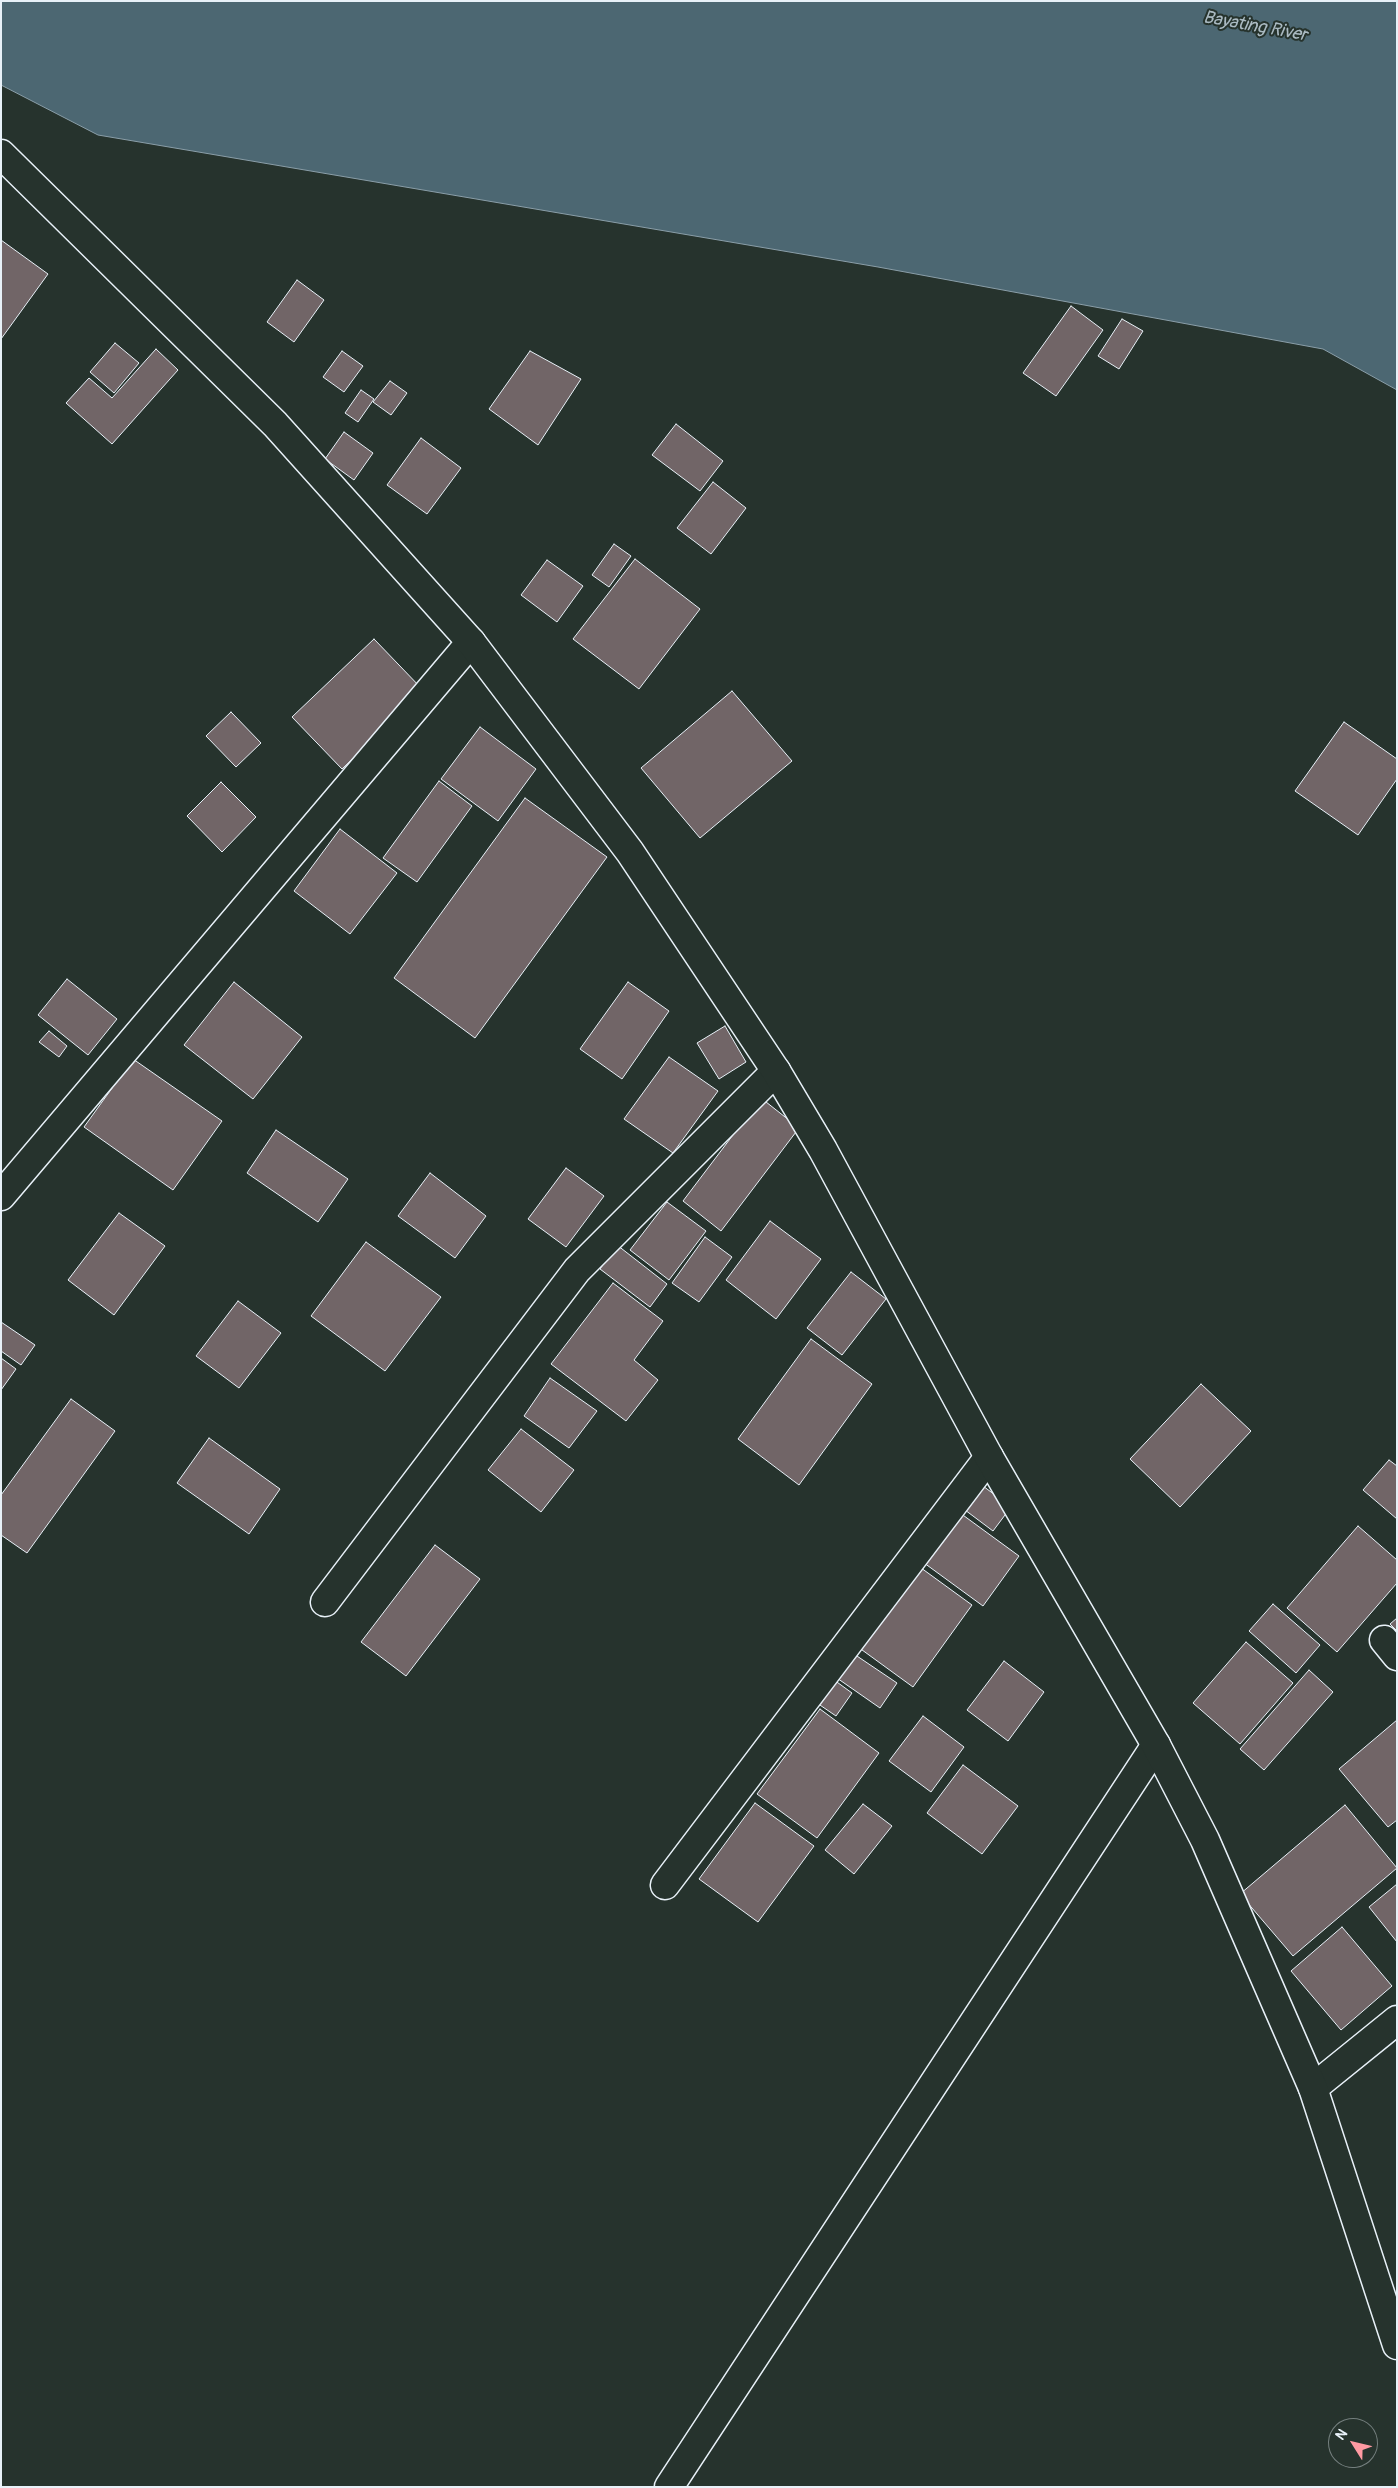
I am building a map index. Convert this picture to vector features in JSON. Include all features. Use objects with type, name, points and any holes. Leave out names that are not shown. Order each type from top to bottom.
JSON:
[{"type":"street","points":[[1,154],[275,424],[471,642],[630,852],[776,1071],[823,1150],[990,1457],[1156,1746],[1205,1840],[1313,2088],[1397,2345]]},
{"type":"street","points":[[1,1196],[471,642]]},
{"type":"street","points":[[325,1602],[577,1270],[776,1071]]},
{"type":"street","points":[[665,1885],[990,1457]]},
{"type":"street","points":[[670,2487],[1156,1746]]},
{"type":"street","points":[[1313,2088],[1397,2020]]},
{"type":"water","name":"Bayating River","points":[[1,1],[1397,1],[1397,390],[1323,349],[878,267],[98,135],[1,85]]},
{"type":"building","points":[[1,240],[48,274],[1,339]]},
{"type":"building","points":[[297,280],[324,300],[294,342],[267,322]]},
{"type":"building","points":[[1071,306],[1103,330],[1056,396],[1023,373]]},
{"type":"building","points":[[1122,319],[1143,331],[1119,369],[1098,356]]},
{"type":"building","points":[[115,343],[139,363],[114,393],[90,372]]},
{"type":"building","points":[[156,349],[178,370],[112,444],[66,403],[89,378],[112,398]]},
{"type":"building","points":[[342,351],[363,366],[344,392],[323,377]]},
{"type":"building","points":[[530,351],[581,379],[538,445],[489,409]]},
{"type":"building","points":[[390,381],[407,393],[391,415],[373,402]]},
{"type":"building","points":[[361,390],[374,399],[358,422],[345,413]]},
{"type":"building","points":[[676,424],[723,461],[700,491],[652,455]]},
{"type":"building","points":[[344,432],[373,453],[354,480],[325,459]]},
{"type":"building","points":[[421,438],[461,468],[427,514],[387,485]]},
{"type":"building","points":[[713,482],[746,508],[711,554],[677,528]]},
{"type":"building","points":[[614,544],[631,556],[609,587],[592,575]]},
{"type":"building","points":[[635,559],[700,609],[639,689],[573,639]]},
{"type":"building","points":[[547,560],[583,586],[557,622],[521,595]]},
{"type":"building","points":[[374,639],[423,690],[342,769],[292,717]]},
{"type":"building","points":[[732,691],[792,761],[700,838],[641,768]]},
{"type":"building","points":[[231,712],[261,743],[236,767],[206,736]]},
{"type":"building","points":[[1344,722],[1397,759],[1397,779],[1358,835],[1295,791]]},
{"type":"building","points":[[480,727],[536,769],[498,821],[441,779]]},
{"type":"building","points":[[439,781],[472,806],[417,882],[383,858]]},
{"type":"building","points":[[221,782],[256,817],[222,852],[187,816]]},
{"type":"building","points":[[525,798],[607,857],[475,1038],[394,978]]},
{"type":"building","points":[[340,829],[397,873],[350,934],[294,891]]},
{"type":"building","points":[[67,979],[117,1019],[88,1055],[38,1015]]},
{"type":"building","points":[[234,982],[302,1037],[253,1099],[184,1045]]},
{"type":"building","points":[[628,982],[669,1011],[622,1079],[580,1049]]},
{"type":"building","points":[[725,1026],[746,1062],[719,1079],[697,1043]]},
{"type":"building","points":[[49,1031],[67,1046],[59,1057],[39,1042]]},
{"type":"building","points":[[669,1057],[718,1091],[673,1153],[624,1119]]},
{"type":"building","points":[[133,1059],[222,1121],[173,1190],[84,1127]]},
{"type":"building","points":[[761,1098],[799,1128],[721,1231],[683,1201]]},
{"type":"building","points":[[276,1130],[348,1179],[318,1222],[247,1173]]},
{"type":"building","points":[[566,1168],[604,1196],[566,1247],[528,1219]]},
{"type":"building","points":[[430,1173],[486,1216],[455,1258],[398,1216]]},
{"type":"building","points":[[667,1202],[706,1231],[669,1280],[630,1250]]},
{"type":"building","points":[[119,1213],[165,1246],[114,1315],[68,1280]]},
{"type":"building","points":[[770,1221],[821,1259],[776,1319],[726,1280]]},
{"type":"building","points":[[705,1237],[732,1257],[699,1302],[672,1283]]},
{"type":"building","points":[[366,1242],[441,1297],[385,1371],[311,1316]]},
{"type":"building","points":[[617,1245],[667,1284],[650,1307],[600,1269]]},
{"type":"building","points":[[851,1272],[886,1299],[842,1355],[807,1328]]},
{"type":"building","points":[[613,1283],[663,1321],[634,1360],[658,1380],[626,1421],[551,1364]]},
{"type":"building","points":[[238,1301],[281,1333],[239,1388],[196,1356]]},
{"type":"building","points":[[1,1322],[35,1345],[21,1365],[1,1351]]},
{"type":"building","points":[[811,1339],[872,1384],[799,1485],[738,1439]]},
{"type":"building","points":[[1,1358],[16,1369],[1,1390]]},
{"type":"building","points":[[550,1378],[597,1411],[569,1448],[524,1416]]},
{"type":"building","points":[[1201,1384],[1251,1431],[1180,1507],[1130,1459]]},
{"type":"building","points":[[71,1399],[115,1431],[27,1553],[1,1535],[1,1495]]},
{"type":"building","points":[[521,1429],[574,1470],[541,1512],[488,1470]]},
{"type":"building","points":[[209,1438],[280,1489],[249,1534],[177,1483]]},
{"type":"building","points":[[1389,1460],[1397,1466],[1397,1519],[1363,1490]]},
{"type":"building","points":[[983,1486],[1011,1507],[993,1531],[965,1510]]},
{"type":"building","points":[[956,1510],[1019,1556],[983,1606],[920,1560]]},
{"type":"building","points":[[1358,1526],[1397,1560],[1397,1583],[1337,1652],[1287,1608]]},
{"type":"building","points":[[435,1545],[480,1579],[406,1676],[361,1642]]},
{"type":"building","points":[[917,1565],[972,1605],[913,1687],[858,1647]]},
{"type":"building","points":[[1273,1604],[1320,1645],[1296,1673],[1249,1631]]},
{"type":"building","points":[[1397,1618],[1397,1631],[1390,1624]]},
{"type":"building","points":[[1246,1642],[1293,1683],[1240,1744],[1193,1703]]},
{"type":"building","points":[[851,1652],[897,1683],[880,1708],[834,1676]]},
{"type":"building","points":[[1004,1661],[1044,1692],[1008,1741],[967,1710]]},
{"type":"building","points":[[1309,1670],[1333,1692],[1264,1770],[1240,1749]]},
{"type":"building","points":[[830,1677],[852,1693],[836,1716],[814,1701]]},
{"type":"building","points":[[820,1709],[879,1753],[817,1838],[757,1794]]},
{"type":"building","points":[[923,1716],[964,1747],[931,1792],[889,1761]]},
{"type":"building","points":[[1397,1720],[1397,1820],[1388,1827],[1339,1769]]},
{"type":"building","points":[[963,1765],[1018,1806],[982,1854],[927,1813]]},
{"type":"building","points":[[755,1803],[814,1846],[758,1922],[699,1879]]},
{"type":"building","points":[[863,1804],[892,1826],[854,1874],[825,1850]]},
{"type":"building","points":[[1345,1805],[1397,1868],[1293,1956],[1240,1894]]},
{"type":"building","points":[[1397,1884],[1397,1942],[1369,1907]]},
{"type":"building","points":[[1342,1927],[1392,1986],[1341,2030],[1291,1971]]}]
